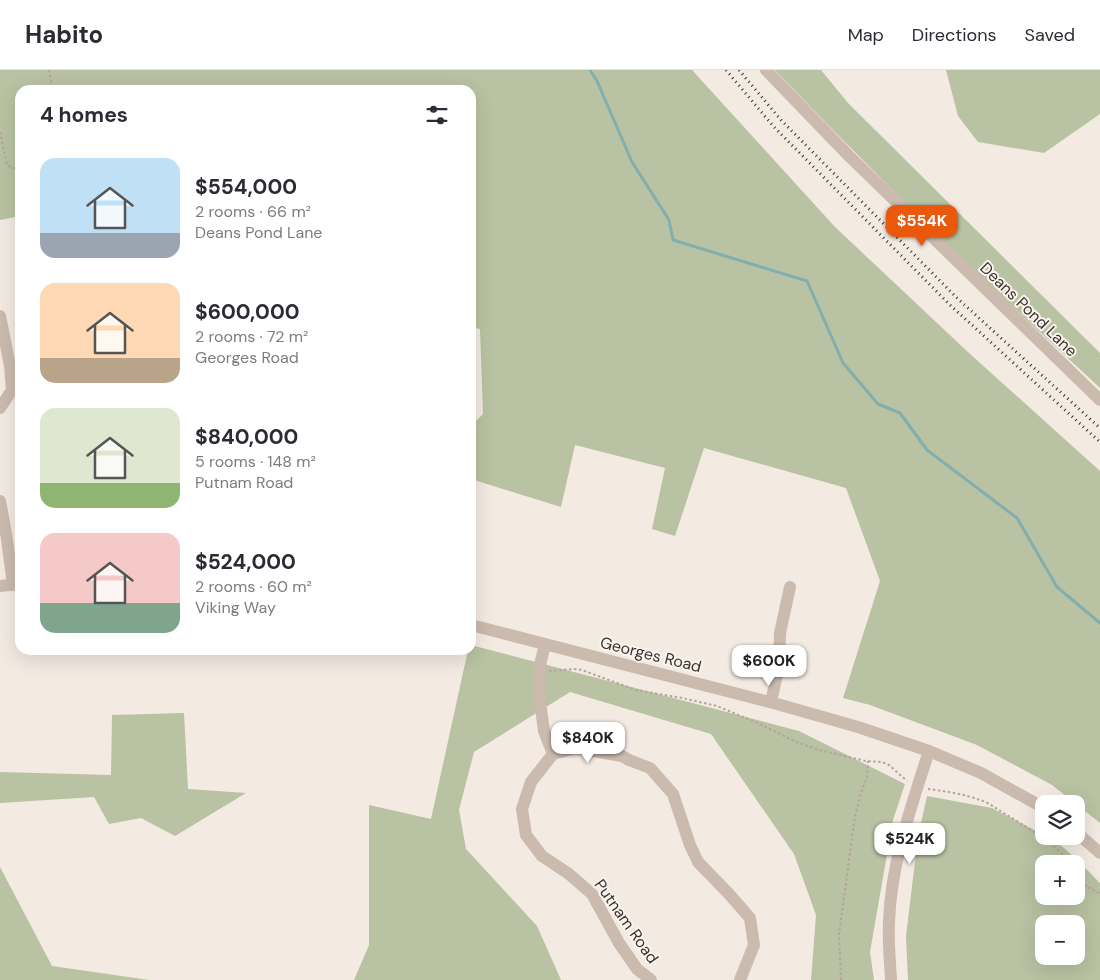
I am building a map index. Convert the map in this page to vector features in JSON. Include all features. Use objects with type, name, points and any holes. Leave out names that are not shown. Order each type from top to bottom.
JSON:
[{"type":"street","name":"Deans Pond Lane","points":[[766,70],[849,156],[1100,400]]},
{"type":"street","points":[[0,316],[10,366],[12,390],[0,408]]},
{"type":"street","points":[[0,501],[8,540],[11,585]]},
{"type":"street","points":[[771,702],[779,666],[780,633],[790,587]]},
{"type":"street","name":"Georges Road","points":[[476,626],[771,702],[858,727],[929,751],[980,773],[1035,803]]},
{"type":"street","points":[[545,644],[539,669],[540,701],[544,731],[553,754],[576,748],[622,756],[650,768],[673,794],[690,845],[698,862],[750,918],[754,945],[740,980]]},
{"type":"street","points":[[891,980],[889,922],[893,881],[902,834],[929,751]]},
{"type":"street","name":"Putnam Road","points":[[553,754],[531,782],[522,809],[526,835],[542,856],[569,874],[592,894],[618,943],[637,969],[650,980]]},
{"type":"street","points":[[1085,840],[1100,853]]},
{"type":"path","points":[[49,70],[52,85]]},
{"type":"path","points":[[0,132],[6,165],[15,169]]},
{"type":"path","points":[[550,671],[574,668],[636,690],[717,706],[796,742],[823,751],[868,761],[882,762],[910,783]]},
{"type":"path","points":[[841,980],[839,934],[855,816],[860,793],[867,777],[868,761]]},
{"type":"path","points":[[925,788],[979,799],[990,804],[1024,826],[1062,855]]},
{"type":"path","points":[[1085,885],[1089,889],[1100,893]]},
{"type":"green space","points":[[0,70],[692,70],[835,227],[969,353],[1100,471],[1100,823],[1085,811],[1085,795],[1065,795],[1052,785],[977,745],[870,705],[843,698],[880,581],[846,488],[704,448],[675,536],[652,529],[665,468],[575,445],[561,507],[476,481],[476,421],[483,414],[480,329],[476,328],[476,85],[15,85],[15,217],[0,220]]},
{"type":"green space","points":[[775,70],[821,70],[848,103],[1100,353],[1100,388],[958,256]]},
{"type":"green space","points":[[946,70],[1100,70],[1100,114],[1044,153],[978,142],[958,116]]},
{"type":"green space","points":[[476,646],[799,731],[905,784],[893,820],[870,952],[874,980],[811,980],[816,915],[794,854],[711,734],[570,692],[474,752],[459,810],[466,849],[537,926],[561,980],[354,980],[369,945],[369,805],[431,819],[467,655],[476,655]]},
{"type":"green space","points":[[184,713],[188,789],[246,793],[175,836],[141,818],[109,824],[94,797],[0,803],[0,772],[111,775],[112,715]]},
{"type":"green space","points":[[927,796],[992,808],[1035,830],[1035,845],[1059,845],[1072,855],[1035,855],[1035,905],[1085,905],[1085,868],[1100,883],[1100,980],[908,980],[906,936],[918,837]]},
{"type":"green space","points":[[0,867],[52,966],[149,980],[0,980]]},
{"type":"waterway","points":[[590,70],[597,81],[632,162],[669,220],[673,240],[807,281],[843,363],[878,404],[900,413],[927,450],[1017,518],[1057,587],[1100,623]]},
{"type":"railway","points":[[726,70],[774,127],[950,305],[1100,442]]},
{"type":"railway","points":[[739,70],[781,120],[957,298],[1100,428]]}]
